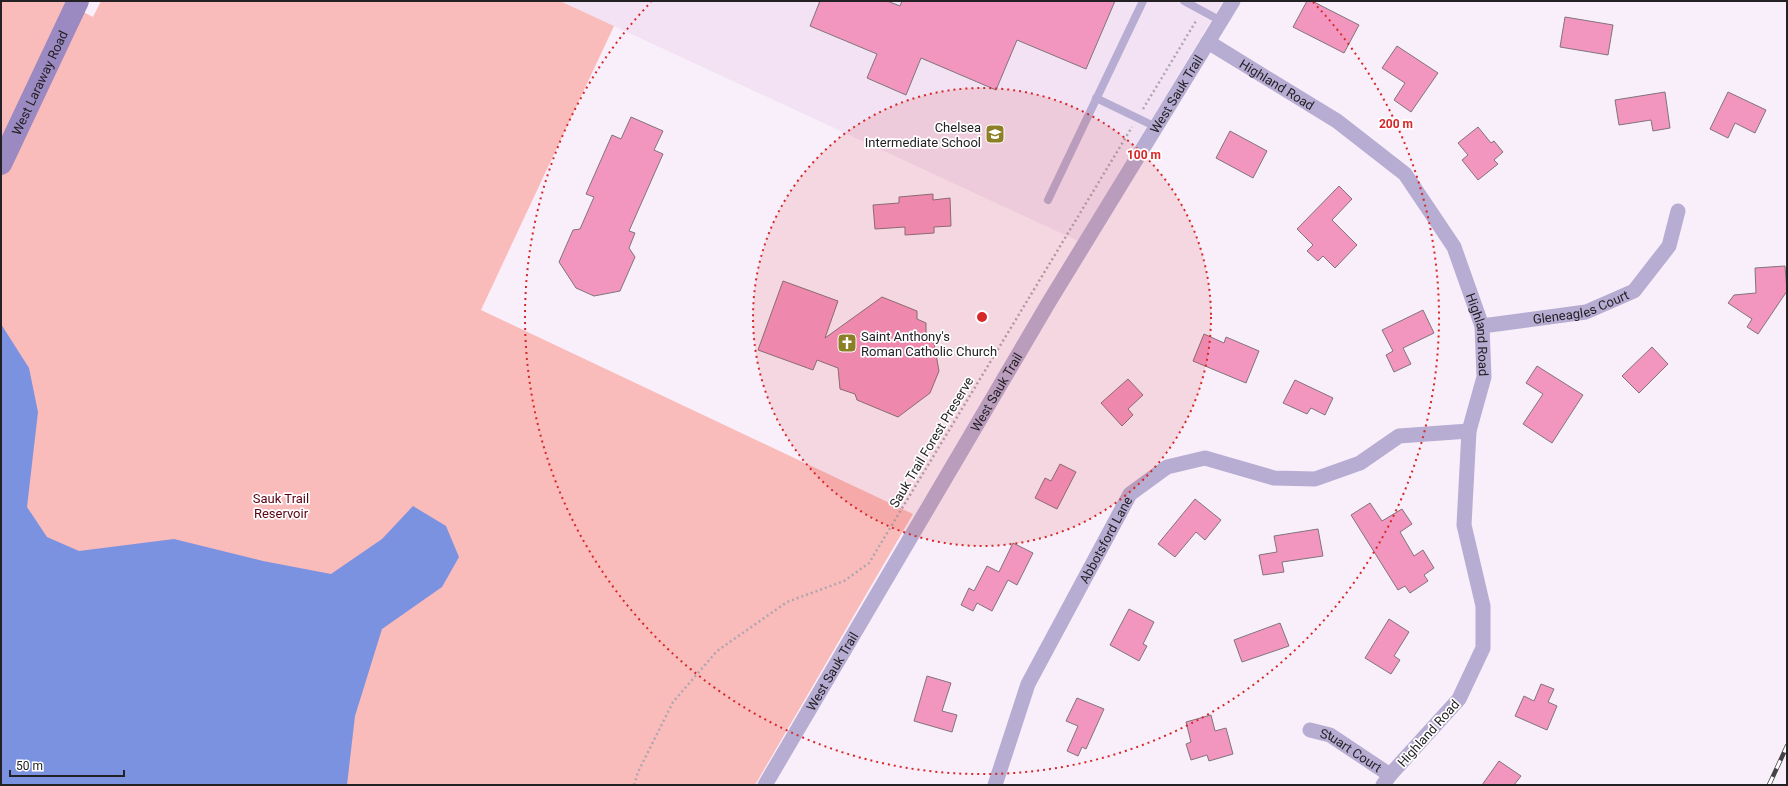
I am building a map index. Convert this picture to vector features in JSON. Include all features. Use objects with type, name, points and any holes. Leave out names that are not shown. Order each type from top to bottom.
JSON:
[{"type":"main road","name":"West Laraway Road","points":[[1,164],[78,1]]},
{"type":"street","name":"West Sauk Trail","points":[[765,785],[1045,308],[1233,1]]},
{"type":"street","name":"Highland Road","points":[[1208,42],[1337,121],[1405,174],[1454,247],[1482,326],[1484,377],[1469,431],[1464,525],[1483,606],[1483,648],[1459,699],[1386,780]]},
{"type":"street","name":"Gleneagles Court","points":[[1482,326],[1586,312],[1634,291],[1669,246],[1678,211]]},
{"type":"street","name":"Abbotsford Lane","points":[[995,785],[1028,684],[1130,494],[1167,467],[1205,458],[1274,478],[1315,479],[1360,463],[1399,436],[1469,431]]},
{"type":"street","name":"Stuart Court","points":[[1310,730],[1330,736],[1386,780]]},
{"type":"lane","points":[[1048,200],[1143,1]]},
{"type":"lane","points":[[1184,1],[1221,21]]},
{"type":"lane","points":[[1096,98],[1156,127]]},
{"type":"path","name":"Sauk Trail Forest Preserve","points":[[634,785],[638,772],[673,702],[717,651],[788,602],[844,581],[869,563],[1202,10]]},
{"type":"shaded area","name":"Chelsea Intermediate School","points":[[560,1],[1223,1],[1078,241]]},
{"type":"green space","name":"Sauk Trail Reservoir","points":[[1,1],[65,1],[66,3],[93,17],[101,1],[560,1],[614,26],[481,310],[913,514],[755,785],[1,785]]},
{"type":"water","name":"Sauk Trail Reservoir","points":[[1,324],[29,368],[38,412],[27,507],[47,537],[79,551],[174,539],[263,561],[331,574],[382,539],[413,506],[446,526],[459,557],[442,587],[382,629],[355,716],[347,785],[1,785]]},
{"type":"building","points":[[820,1],[887,1],[900,6],[902,1],[1115,1],[1086,69],[1017,40],[996,90],[921,58],[906,95],[867,78],[877,54],[810,26]]},
{"type":"building","points":[[1307,1],[1312,1],[1359,25],[1344,53],[1293,27]]},
{"type":"building","points":[[1565,17],[1613,25],[1608,55],[1560,47]]},
{"type":"building","points":[[1397,46],[1438,73],[1411,112],[1394,100],[1405,83],[1382,68]]},
{"type":"building","points":[[1665,92],[1670,128],[1653,131],[1651,120],[1619,125],[1615,100]]},
{"type":"building","points":[[1728,92],[1766,110],[1755,133],[1735,123],[1728,138],[1710,129]]},
{"type":"building","points":[[631,117],[663,131],[654,150],[663,154],[629,231],[635,233],[629,248],[635,257],[620,291],[594,296],[576,288],[559,262],[573,230],[580,229],[594,197],[586,194],[612,135],[621,139]]},
{"type":"building","points":[[1478,127],[1491,143],[1494,141],[1503,152],[1494,160],[1498,164],[1478,180],[1462,160],[1468,155],[1458,143]]},
{"type":"building","points":[[1230,131],[1267,151],[1253,178],[1216,158]]},
{"type":"building","points":[[1339,186],[1352,199],[1332,220],[1357,245],[1335,268],[1323,256],[1318,261],[1307,251],[1313,245],[1297,229]]},
{"type":"building","points":[[933,194],[933,200],[950,198],[951,226],[934,227],[934,233],[905,235],[905,227],[875,229],[873,205],[899,203],[899,197]]},
{"type":"building","points":[[1785,266],[1787,291],[1758,334],[1747,327],[1752,319],[1728,303],[1734,295],[1756,293],[1755,268]]},
{"type":"building","name":"Saint Anthony's Roman Catholic Church","points":[[783,281],[838,301],[825,338],[882,297],[917,311],[917,319],[926,323],[926,334],[933,337],[939,371],[930,393],[898,417],[857,400],[855,394],[840,389],[838,368],[817,360],[813,370],[758,350]]},
{"type":"building","points":[[1423,310],[1434,333],[1403,348],[1411,364],[1394,372],[1386,355],[1393,351],[1382,330]]},
{"type":"building","points":[[1204,334],[1224,343],[1226,337],[1259,351],[1246,383],[1193,361]]},
{"type":"building","points":[[1652,347],[1668,364],[1639,393],[1622,376]]},
{"type":"building","points":[[1537,366],[1583,395],[1552,443],[1523,424],[1543,394],[1526,383]]},
{"type":"building","points":[[1128,379],[1143,395],[1128,409],[1133,415],[1122,426],[1101,403]]},
{"type":"building","points":[[1295,380],[1333,398],[1325,415],[1311,408],[1307,414],[1283,403]]},
{"type":"building","points":[[1060,464],[1076,472],[1057,509],[1035,498],[1045,478],[1051,481]]},
{"type":"building","points":[[1195,499],[1221,520],[1205,540],[1196,532],[1175,557],[1158,544]]},
{"type":"building","points":[[1370,503],[1382,521],[1402,509],[1412,524],[1400,532],[1414,556],[1423,550],[1434,568],[1424,575],[1428,581],[1410,593],[1405,586],[1398,590],[1351,515]]},
{"type":"building","points":[[1318,529],[1323,556],[1282,562],[1284,572],[1263,575],[1259,555],[1277,552],[1274,536]]},
{"type":"building","points":[[1013,543],[1033,553],[1017,585],[1008,580],[992,611],[977,603],[973,611],[961,605],[969,588],[974,591],[987,566],[999,572]]},
{"type":"building","points":[[1129,609],[1154,622],[1143,644],[1147,646],[1139,661],[1110,645]]},
{"type":"building","points":[[1389,619],[1409,632],[1394,656],[1400,660],[1391,674],[1365,658]]},
{"type":"building","points":[[1280,623],[1289,646],[1242,662],[1234,640]]},
{"type":"building","points":[[927,676],[951,683],[942,711],[957,715],[952,732],[914,721]]},
{"type":"building","points":[[1541,684],[1554,689],[1548,702],[1557,706],[1547,730],[1515,716],[1524,696],[1534,701]]},
{"type":"building","points":[[1077,698],[1104,709],[1086,749],[1082,747],[1078,756],[1067,751],[1078,726],[1066,721]]},
{"type":"building","points":[[1211,715],[1215,731],[1226,728],[1233,754],[1209,761],[1207,755],[1191,760],[1186,744],[1191,742],[1186,722]]},
{"type":"building","points":[[1499,761],[1521,776],[1514,785],[1482,785]]},
{"type":"railway","points":[[1769,785],[1787,746]]},
{"type":"place","name":"Chelsea Intermediate School","points":[[995,134]]},
{"type":"place","name":"Saint Anthony's Roman Catholic Church","points":[[847,343]]}]
